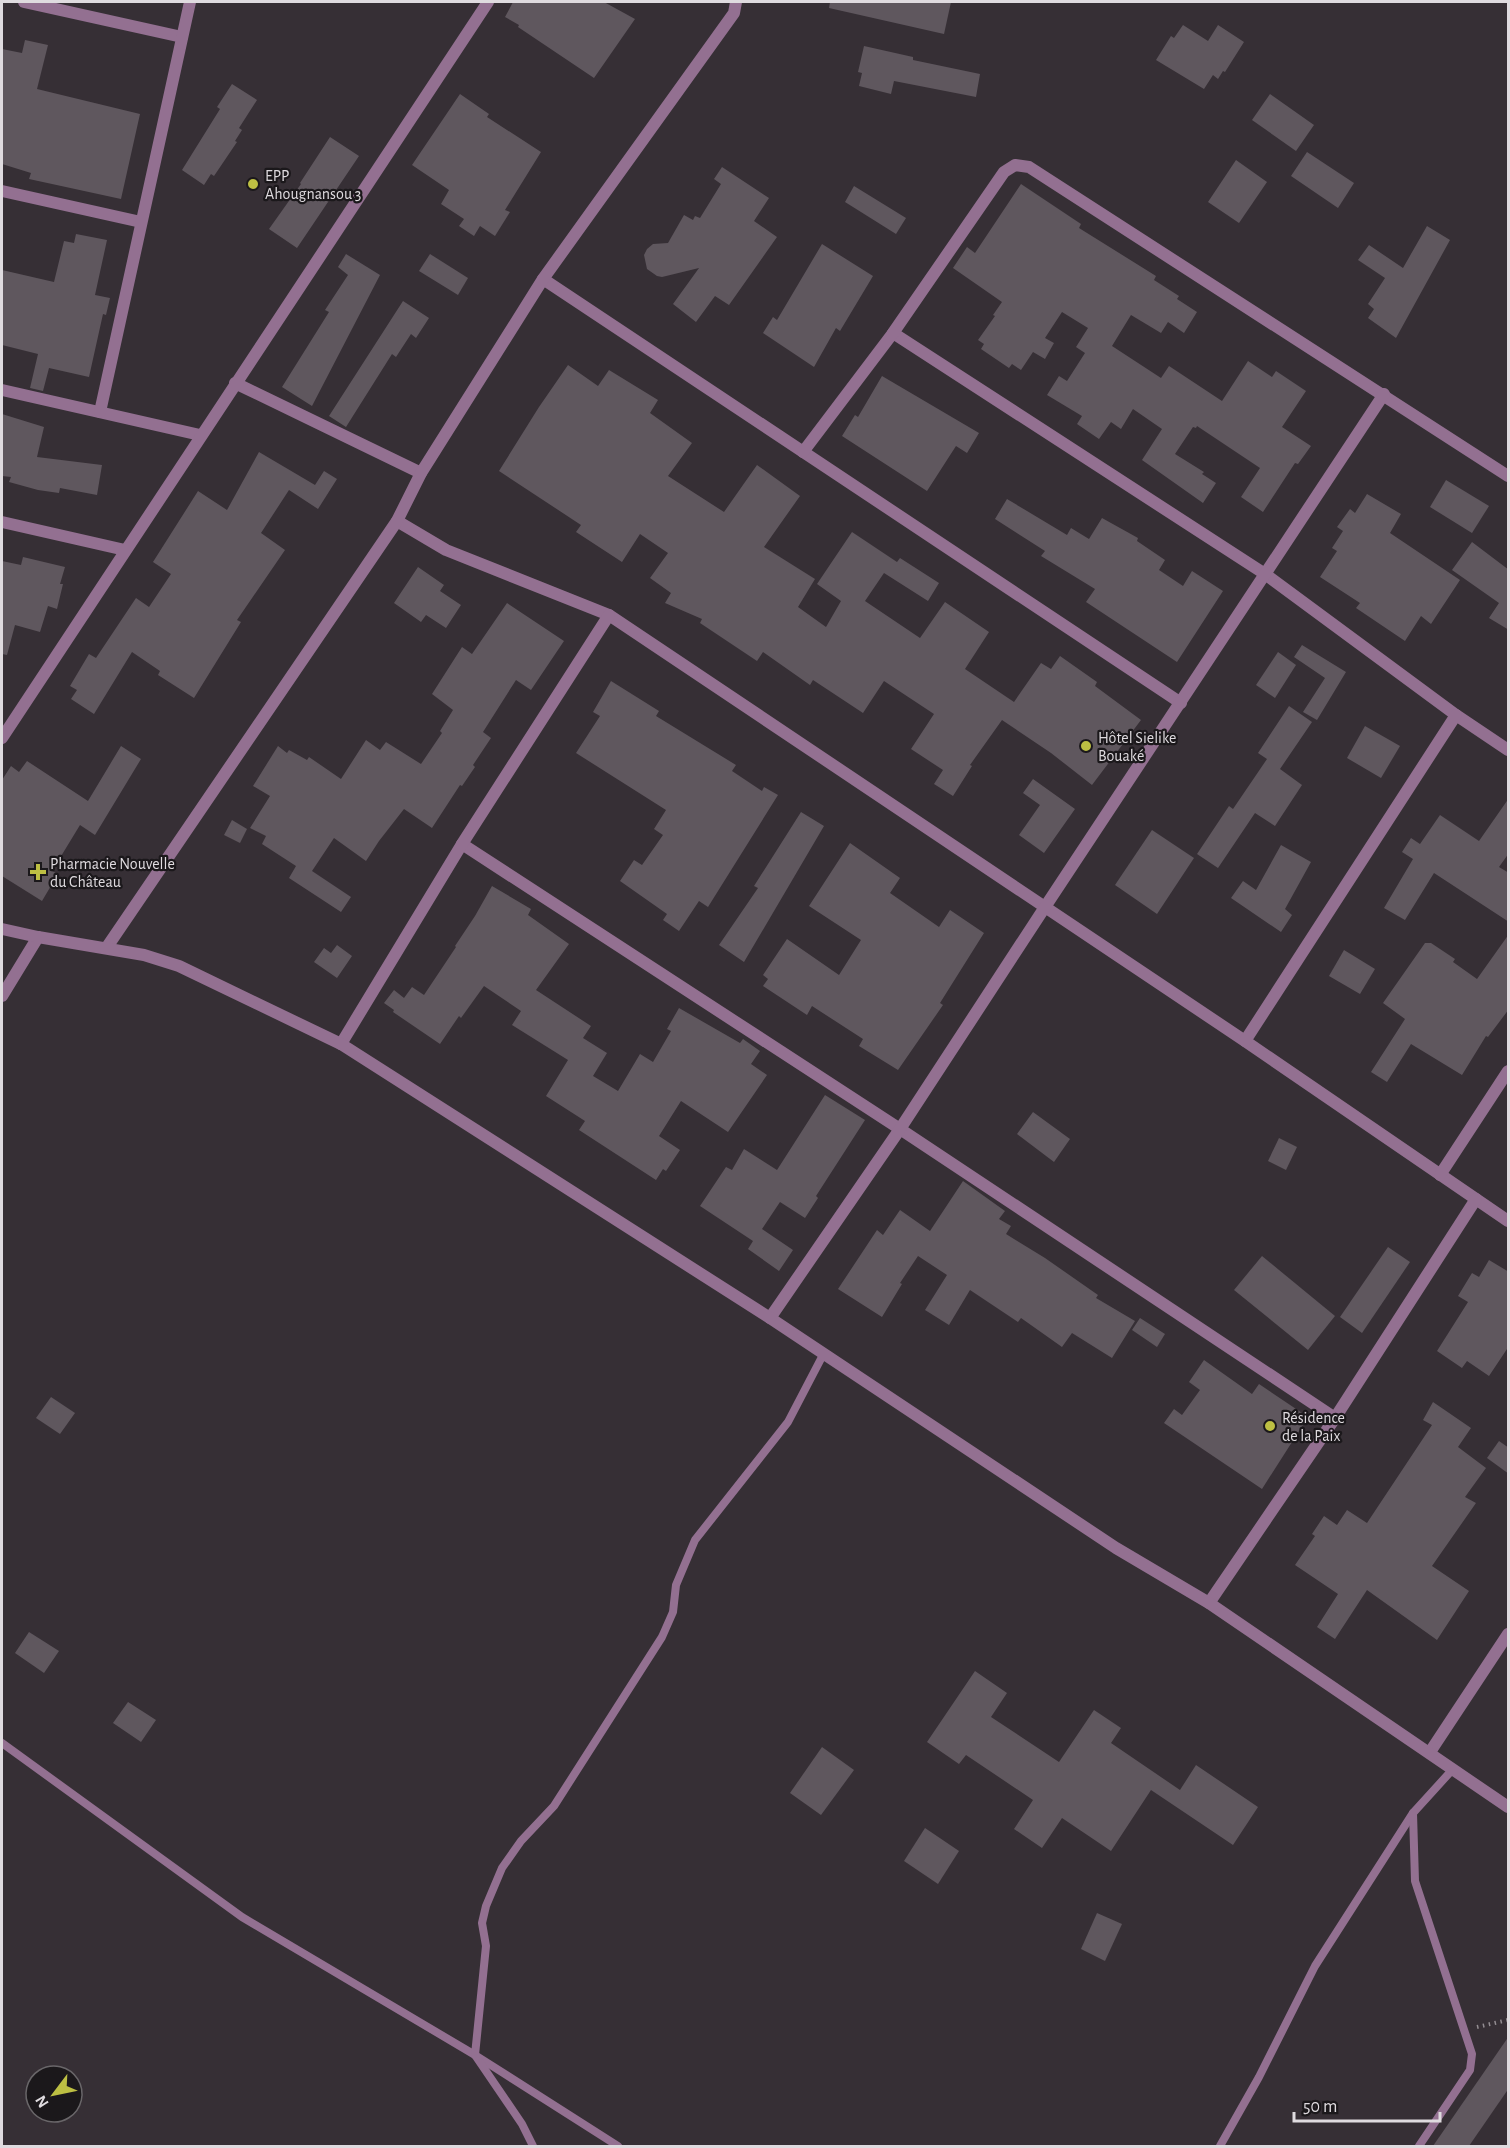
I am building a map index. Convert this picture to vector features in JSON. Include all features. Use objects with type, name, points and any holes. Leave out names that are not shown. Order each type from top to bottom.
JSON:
[{"type":"street","points":[[24,2],[182,37]]},
{"type":"street","points":[[100,412],[190,2]]},
{"type":"street","points":[[3,732],[488,2]]},
{"type":"street","points":[[107,948],[397,521],[421,473],[543,279],[734,13],[736,2]]},
{"type":"street","points":[[803,452],[894,333],[1004,172],[1016,165],[1029,167],[1509,476]]},
{"type":"street","points":[[2,191],[141,222]]},
{"type":"street","points":[[543,279],[1181,703]]},
{"type":"street","points":[[894,333],[1265,574],[1456,715],[1509,750]]},
{"type":"street","points":[[235,383],[421,473]]},
{"type":"street","points":[[2,390],[200,435]]},
{"type":"street","points":[[770,1318],[900,1129],[1384,394]]},
{"type":"street","points":[[397,521],[446,550],[609,615],[1245,1041],[1509,1221]]},
{"type":"street","points":[[2,522],[125,550]]},
{"type":"street","points":[[341,1044],[462,844],[609,615]]},
{"type":"street","points":[[1245,1041],[1456,715]]},
{"type":"street","points":[[462,844],[900,1129],[1335,1418]]},
{"type":"street","points":[[2,929],[144,955],[179,966],[341,1044],[824,1353],[1116,1548],[1209,1604],[1509,1806]]},
{"type":"street","points":[[2,996],[38,937]]},
{"type":"street","points":[[1440,1175],[1509,1071]]},
{"type":"street","points":[[1209,1604],[1335,1418],[1476,1199]]},
{"type":"street","points":[[1430,1752],[1509,1634]]},
{"type":"lane","points":[[532,2146],[522,2124],[475,2055],[486,1946],[483,1923],[486,1906],[502,1868],[521,1841],[555,1806],[662,1637],[673,1612],[676,1585],[695,1540],[788,1422],[824,1353]]},
{"type":"lane","points":[[2,1743],[242,1917],[475,2055],[618,2146]]},
{"type":"lane","points":[[1220,2146],[1259,2077],[1315,1966],[1413,1813],[1453,1769]]},
{"type":"lane","points":[[1413,1813],[1415,1881],[1472,2054],[1470,2070],[1419,2146]]},
{"type":"path","points":[[1465,2030],[1509,2020]]},
{"type":"building","points":[[513,2],[604,2],[635,19],[594,78],[505,17]]},
{"type":"building","points":[[830,2],[951,2],[944,34],[829,8]]},
{"type":"building","points":[[1183,25],[1208,41],[1218,25],[1244,42],[1225,72],[1223,71],[1218,79],[1213,75],[1204,89],[1156,60],[1171,36],[1174,38]]},
{"type":"building","points":[[25,40],[48,45],[37,89],[140,114],[121,199],[29,179],[31,173],[2,164],[2,49],[22,53]]},
{"type":"building","points":[[864,46],[913,57],[913,60],[980,74],[976,97],[894,81],[891,94],[859,86],[862,73],[858,72]]},
{"type":"building","points":[[232,84],[257,100],[239,128],[242,130],[235,141],[237,142],[214,176],[211,174],[204,185],[182,170],[220,109],[217,107]]},
{"type":"building","points":[[460,94],[489,114],[487,117],[541,152],[505,210],[510,212],[495,236],[480,226],[474,236],[459,226],[464,219],[441,204],[449,190],[412,165]]},
{"type":"building","points":[[1270,94],[1314,125],[1296,151],[1252,120]]},
{"type":"building","points":[[330,137],[359,156],[297,248],[269,229],[301,184]]},
{"type":"building","points":[[1307,152],[1354,183],[1338,208],[1291,176]]},
{"type":"building","points":[[1236,160],[1267,182],[1239,223],[1208,202]]},
{"type":"building","points":[[722,167],[769,198],[754,221],[777,237],[729,305],[715,296],[696,322],[673,304],[699,268],[662,277],[657,276],[647,269],[644,255],[653,244],[668,243],[684,215],[693,220],[695,216],[700,218],[721,184],[714,179]]},
{"type":"building","points":[[1021,184],[1081,224],[1079,228],[1156,276],[1154,280],[1179,296],[1177,299],[1197,312],[1184,333],[1168,322],[1161,333],[1131,315],[1112,346],[1161,378],[1169,366],[1222,401],[1248,361],[1272,377],[1276,371],[1306,391],[1282,427],[1311,446],[1298,464],[1295,463],[1263,512],[1241,497],[1260,468],[1197,426],[1193,427],[1175,454],[1204,472],[1202,474],[1216,483],[1203,503],[1142,460],[1162,429],[1133,409],[1121,429],[1111,422],[1099,439],[1077,424],[1082,416],[1047,395],[1059,376],[1067,381],[1085,353],[1076,347],[1088,328],[1062,312],[1045,338],[1054,343],[1045,359],[1033,352],[1021,370],[1012,364],[1009,368],[981,349],[984,344],[978,340],[1002,302],[953,268],[967,247],[975,253]]},
{"type":"building","points":[[854,186],[906,218],[896,234],[845,202]]},
{"type":"building","points":[[1427,226],[1450,240],[1396,338],[1368,318],[1374,309],[1368,304],[1385,278],[1358,260],[1369,245],[1403,268]]},
{"type":"building","points":[[76,234],[107,240],[95,295],[110,298],[106,315],[103,314],[89,377],[49,368],[43,391],[30,388],[38,354],[2,345],[2,270],[54,282],[64,241],[74,243]]},
{"type":"building","points":[[822,244],[873,276],[840,331],[836,328],[814,367],[763,333],[773,317],[777,320]]},
{"type":"building","points":[[346,254],[380,275],[312,406],[282,387],[329,312],[325,310],[348,275],[338,267]]},
{"type":"building","points":[[430,254],[468,278],[458,295],[419,271]]},
{"type":"building","points":[[403,301],[429,318],[416,338],[411,334],[396,357],[392,354],[346,427],[329,416]]},
{"type":"building","points":[[568,365],[598,386],[609,370],[658,400],[650,413],[692,443],[668,476],[724,512],[757,465],[800,496],[764,547],[815,579],[798,607],[826,627],[841,601],[817,584],[852,532],[897,562],[900,558],[939,583],[928,601],[884,573],[865,601],[920,638],[945,602],[989,632],[965,669],[1014,702],[1041,663],[1051,669],[1060,656],[1097,682],[1095,686],[1141,720],[1092,785],[1051,753],[1002,720],[970,765],[972,766],[953,796],[934,784],[943,770],[911,749],[934,714],[884,681],[863,713],[813,680],[810,685],[763,652],[757,661],[700,623],[702,619],[665,603],[671,593],[650,578],[668,553],[640,534],[622,562],[576,532],[581,525],[499,471]]},
{"type":"building","points":[[882,376],[979,433],[967,453],[956,446],[927,491],[842,436],[855,415],[858,417]]},
{"type":"building","points":[[2,414],[44,427],[37,457],[102,465],[97,495],[60,488],[59,493],[38,490],[9,482],[11,477],[2,476]]},
{"type":"building","points":[[259,452],[315,485],[324,471],[337,479],[318,509],[289,490],[261,533],[285,550],[237,620],[241,622],[194,698],[158,675],[160,671],[132,652],[94,714],[71,699],[77,690],[70,686],[89,654],[96,658],[136,598],[149,607],[171,574],[153,562],[198,491],[227,510]]},
{"type":"building","points":[[1446,480],[1489,506],[1472,533],[1430,507]]},
{"type":"building","points":[[1367,494],[1401,514],[1390,533],[1460,580],[1431,624],[1421,616],[1405,641],[1356,608],[1360,603],[1320,577],[1337,551],[1332,548],[1343,531],[1337,527],[1350,509],[1355,513]]},
{"type":"building","points":[[1007,499],[1067,535],[1071,528],[1089,539],[1102,518],[1138,538],[1137,541],[1165,560],[1159,570],[1183,586],[1192,571],[1223,591],[1177,662],[1086,602],[1095,589],[1041,556],[1045,551],[995,519]]},
{"type":"building","points":[[1472,542],[1509,570],[1509,630],[1489,618],[1499,603],[1452,570]]},
{"type":"building","points":[[23,557],[65,567],[60,584],[63,584],[57,609],[48,606],[40,632],[15,625],[7,655],[2,654],[2,561],[21,565]]},
{"type":"building","points":[[418,567],[444,585],[440,591],[461,605],[446,628],[426,615],[421,622],[394,603]]},
{"type":"building","points":[[507,603],[564,641],[531,690],[516,680],[483,732],[491,738],[473,765],[475,767],[462,786],[460,785],[432,828],[404,809],[366,861],[334,838],[312,871],[351,897],[341,912],[289,878],[296,866],[262,844],[266,836],[250,828],[270,796],[253,786],[278,746],[287,753],[289,750],[307,760],[309,757],[341,779],[366,740],[380,750],[386,742],[421,764],[442,733],[440,731],[453,710],[432,694],[462,647],[472,654]]},
{"type":"building","points":[[1302,645],[1346,672],[1317,720],[1303,712],[1325,678],[1294,657]]},
{"type":"building","points":[[1278,652],[1296,665],[1275,698],[1256,685]]},
{"type":"building","points":[[611,681],[659,711],[656,716],[736,765],[732,771],[762,791],[764,787],[778,795],[708,907],[699,901],[679,931],[663,920],[667,914],[620,881],[634,860],[642,865],[663,835],[654,829],[666,810],[576,753],[600,716],[593,712]]},
{"type":"building","points":[[1289,706],[1312,722],[1280,769],[1302,785],[1275,826],[1255,813],[1218,868],[1197,854],[1229,806],[1233,809],[1267,759],[1258,753]]},
{"type":"building","points":[[1365,726],[1400,746],[1381,778],[1347,758]]},
{"type":"building","points":[[121,746],[141,759],[95,835],[80,825],[52,871],[58,874],[42,901],[2,876],[2,780],[11,766],[19,772],[27,761],[88,801]]},
{"type":"building","points":[[1033,779],[1075,809],[1044,853],[1019,835],[1040,805],[1023,793]]},
{"type":"building","points":[[1509,798],[1509,853],[1499,867],[1509,873],[1509,922],[1434,873],[1405,920],[1384,908],[1413,859],[1402,852],[1411,838],[1420,844],[1440,815],[1479,841]]},
{"type":"building","points":[[801,812],[824,826],[744,962],[719,945],[758,888],[754,886]]},
{"type":"building","points":[[232,820],[247,829],[240,843],[224,835]]},
{"type":"building","points":[[1152,830],[1194,858],[1157,914],[1115,885]]},
{"type":"building","points":[[850,843],[900,878],[890,893],[939,927],[950,910],[984,933],[940,1003],[943,1005],[898,1070],[859,1046],[863,1039],[812,1006],[807,1015],[763,986],[768,979],[763,975],[787,939],[839,975],[861,940],[809,906]]},
{"type":"building","points":[[1281,845],[1311,862],[1285,909],[1292,915],[1281,932],[1231,898],[1243,881],[1256,890]]},
{"type":"building","points":[[492,886],[531,909],[528,915],[569,944],[536,990],[591,1026],[583,1038],[607,1053],[593,1076],[618,1091],[640,1054],[653,1062],[671,1031],[667,1029],[679,1008],[740,1043],[743,1039],[760,1051],[751,1064],[767,1075],[728,1132],[681,1101],[659,1136],[680,1150],[666,1171],[663,1169],[656,1180],[579,1130],[585,1121],[546,1096],[568,1060],[512,1025],[521,1011],[484,986],[440,1044],[393,1012],[394,1010],[384,1003],[394,990],[404,998],[412,987],[424,995]]},
{"type":"building","points":[[1509,934],[1509,1009],[1488,1037],[1486,1036],[1462,1075],[1411,1044],[1387,1082],[1371,1072],[1405,1019],[1383,1003],[1425,943],[1431,943],[1455,959],[1453,962],[1477,979]]},
{"type":"building","points":[[337,945],[352,956],[337,978],[314,962],[324,948],[331,953]]},
{"type":"building","points":[[1344,950],[1375,969],[1360,994],[1329,976]]},
{"type":"building","points":[[825,1095],[865,1120],[816,1196],[818,1198],[805,1218],[780,1202],[762,1229],[793,1250],[779,1271],[748,1249],[753,1241],[700,1206],[726,1167],[732,1170],[744,1149],[777,1170]]},
{"type":"building","points":[[1033,1112],[1070,1139],[1054,1162],[1017,1134]]},
{"type":"building","points":[[1279,1138],[1297,1147],[1286,1170],[1268,1161]]},
{"type":"building","points":[[963,1181],[1005,1211],[999,1219],[1011,1226],[1006,1234],[1098,1295],[1096,1298],[1135,1321],[1112,1358],[1072,1333],[1062,1347],[1021,1318],[1018,1322],[970,1290],[949,1325],[925,1310],[947,1275],[918,1256],[882,1317],[838,1289],[877,1230],[883,1235],[900,1210],[930,1231]]},
{"type":"building","points":[[1388,1247],[1410,1262],[1362,1333],[1340,1317]]},
{"type":"building","points":[[1262,1256],[1335,1316],[1308,1350],[1234,1290]]},
{"type":"building","points":[[1489,1260],[1509,1272],[1509,1346],[1489,1376],[1467,1361],[1462,1368],[1437,1351],[1468,1302],[1458,1296],[1472,1273],[1479,1277]]},
{"type":"building","points":[[1140,1318],[1165,1334],[1157,1347],[1132,1330]]},
{"type":"building","points":[[1204,1360],[1252,1394],[1259,1384],[1308,1417],[1262,1489],[1164,1423],[1174,1409],[1182,1415],[1200,1390],[1189,1382]]},
{"type":"building","points":[[51,1397],[75,1413],[60,1434],[36,1418]]},
{"type":"building","points":[[1433,1402],[1471,1428],[1458,1447],[1486,1468],[1465,1497],[1476,1503],[1432,1566],[1469,1591],[1437,1640],[1367,1590],[1335,1639],[1317,1627],[1338,1594],[1295,1565],[1315,1536],[1312,1534],[1324,1516],[1337,1525],[1347,1510],[1367,1523],[1432,1425],[1423,1420]]},
{"type":"building","points":[[1499,1441],[1509,1448],[1509,1474],[1487,1458]]},
{"type":"building","points":[[29,1632],[59,1651],[44,1673],[15,1653]]},
{"type":"building","points":[[975,1671],[1007,1693],[991,1717],[1059,1762],[1094,1710],[1121,1728],[1111,1743],[1180,1790],[1196,1765],[1258,1807],[1233,1845],[1151,1790],[1111,1851],[1062,1818],[1042,1848],[1014,1829],[1033,1800],[966,1755],[959,1764],[927,1742]]},
{"type":"building","points":[[128,1702],[156,1720],[141,1742],[113,1723]]},
{"type":"building","points":[[822,1747],[854,1770],[821,1815],[790,1793]]},
{"type":"building","points":[[925,1828],[959,1851],[938,1884],[904,1861]]},
{"type":"building","points":[[1097,1913],[1122,1924],[1105,1961],[1081,1949]]},
{"type":"building","points":[[1509,2036],[1509,2088],[1469,2146],[1433,2146]]},
{"type":"place","name":"EPP Ahougnansou 3","points":[[253,184]]},
{"type":"place","name":"Hôtel Sielike Bouaké","points":[[1086,746]]},
{"type":"place","name":"Pharmacie Nouvelle du Château","points":[[38,872]]},
{"type":"place","name":"Résidence de la Paix","points":[[1270,1426]]}]
